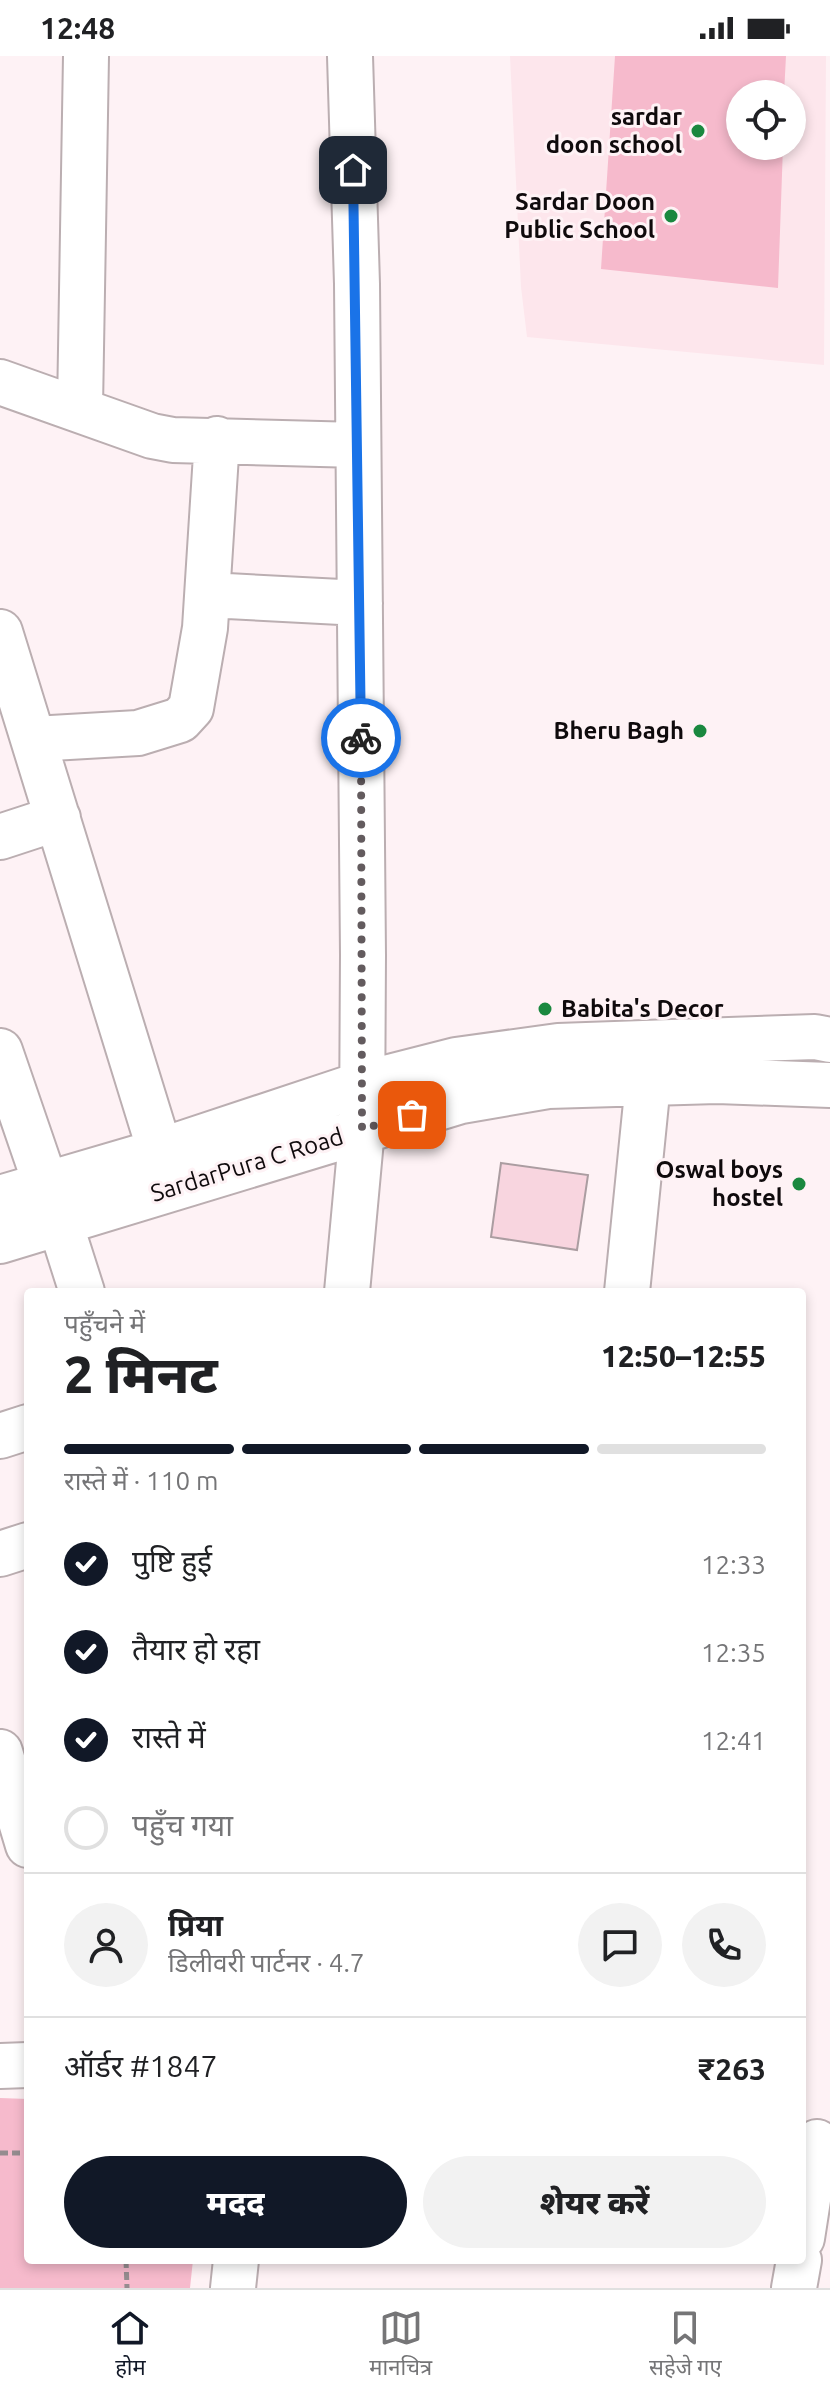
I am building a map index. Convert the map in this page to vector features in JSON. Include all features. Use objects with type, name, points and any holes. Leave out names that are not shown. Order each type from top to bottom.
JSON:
[{"type":"street","points":[[80,408],[86,56]]},
{"type":"street","points":[[347,1288],[362,1129],[360,603],[350,56]]},
{"type":"street","points":[[0,382],[152,436],[173,440],[358,445]]},
{"type":"street","points":[[34,739],[138,733],[180,720],[191,708],[208,595],[217,439]]},
{"type":"street","points":[[208,595],[360,603]]},
{"type":"street","points":[[0,632],[160,1151]]},
{"type":"street","points":[[0,837],[58,818]]},
{"type":"street","name":"SardarPura C Road","points":[[0,1241],[53,1204],[160,1151],[362,1084],[456,1060],[558,1046],[815,1037],[830,1040]]},
{"type":"street","points":[[0,1051],[81,1288]]},
{"type":"street","name":"SardarPura C Road","points":[[0,1198],[53,1204],[362,1129],[461,1101],[548,1086],[780,1081],[830,1085]]},
{"type":"street","points":[[627,1288],[648,1083]]},
{"type":"street","points":[[0,1436],[24,1428]]},
{"type":"street","points":[[0,1554],[24,1546]]},
{"type":"street","points":[[9,1774],[24,1830]]},
{"type":"street","points":[[0,2066],[24,2065]]},
{"type":"street","points":[[806,2211],[816,2142]]},
{"type":"street","points":[[233,2288],[236,2264]]},
{"type":"street","points":[[794,2288],[798,2264]]},
{"type":"path","points":[[0,2153],[24,2153]]},
{"type":"path","points":[[126,2264],[127,2288]]},
{"type":"shaded area","name":"Sardar Doon Public School","points":[[510,56],[826,56],[824,365],[527,337],[521,287]]},
{"type":"shaded area","points":[[615,56],[786,56],[785,80],[726,80],[726,160],[783,160],[778,288],[601,269]]},
{"type":"shaded area","points":[[0,2098],[24,2099],[24,2264],[193,2264],[190,2288],[0,2288]]},
{"type":"building","points":[[501,1163],[588,1175],[577,1250],[491,1237]]},
{"type":"way so far","points":[[361,738],[362,1129],[412,1115]]},
{"type":"place","name":"sardar doon school","points":[[698,131]]},
{"type":"place","name":"Sardar Doon Public School","points":[[671,216]]},
{"type":"place","name":"Bheru Bagh","points":[[700,731]]},
{"type":"place","name":"Babita's Decor","points":[[545,1009]]},
{"type":"place","name":"Oswal boys hostel","points":[[799,1184]]},
{"type":"route","points":[[353,170],[361,738]]}]
